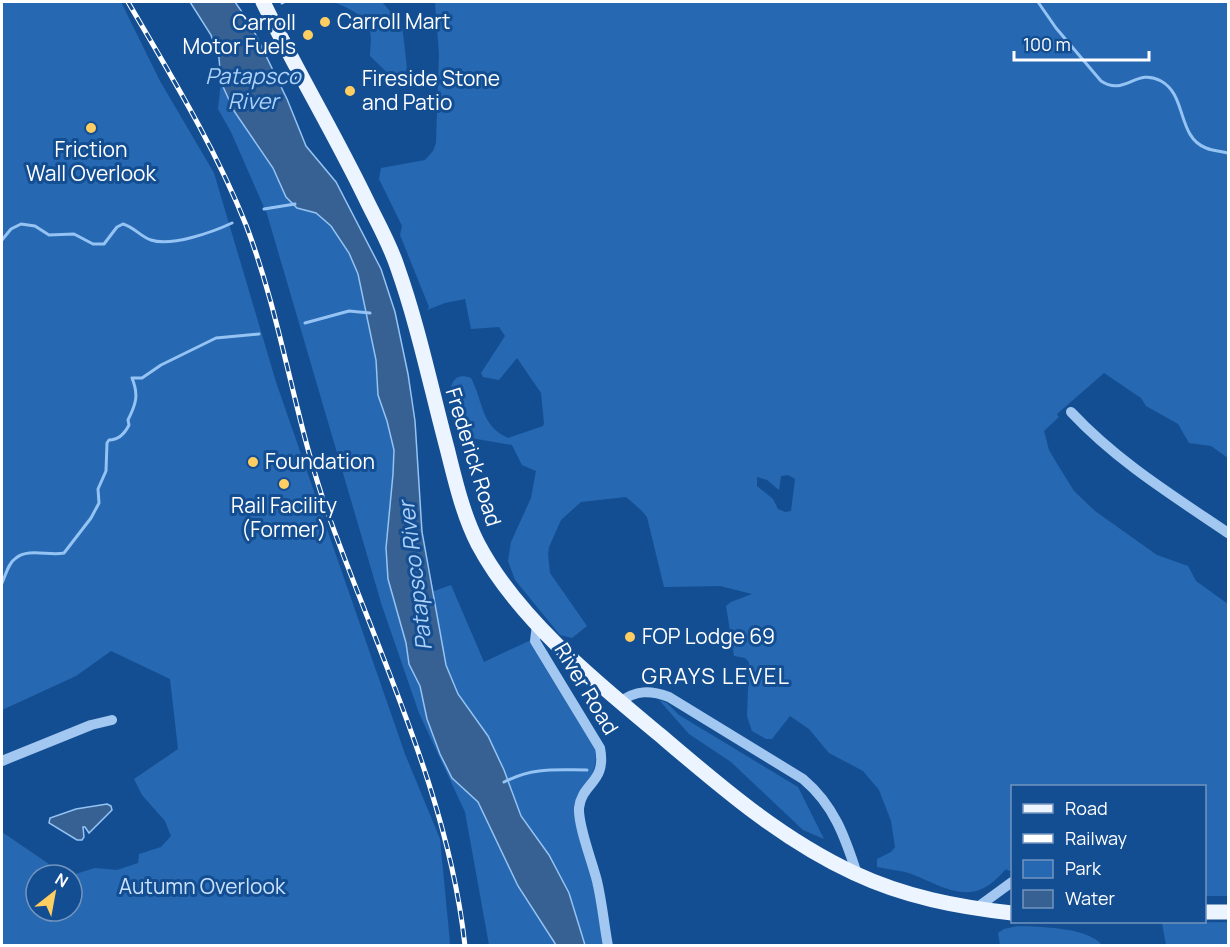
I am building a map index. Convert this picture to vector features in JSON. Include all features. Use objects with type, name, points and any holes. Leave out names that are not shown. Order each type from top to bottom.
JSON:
[{"type":"main road","name":"Frederick Road","points":[[263,2],[356,179],[397,264],[452,469],[477,542],[501,579],[537,624],[586,673],[725,790],[768,823],[811,851],[857,874],[914,896],[975,909],[1011,913]]},
{"type":"main road","points":[[1206,912],[1228,912]]},
{"type":"street","points":[[1071,412],[1105,447],[1124,462],[1228,533]]},
{"type":"street","name":"River Road","points":[[537,624],[535,641],[600,748],[602,758],[600,773],[581,800],[579,808],[597,882],[608,945]]},
{"type":"street","points":[[620,702],[630,695],[650,691],[669,697],[803,778],[818,792],[838,824],[857,874]]},
{"type":"street","points":[[2,761],[91,725],[112,720]]},
{"type":"street","points":[[975,909],[1011,883]]},
{"type":"green space","name":"Autumn Overlook","points":[[2,2],[121,2],[160,81],[214,173],[276,382],[405,754],[440,839],[450,943],[448,945],[2,945],[2,832],[47,863],[24,863],[24,923],[84,923],[84,871],[95,868],[117,870],[138,863],[139,854],[161,847],[171,836],[165,821],[142,795],[134,779],[178,749],[170,679],[111,651],[76,676],[2,710]]},
{"type":"green space","points":[[333,2],[382,2],[402,25],[407,68],[400,85],[370,56],[371,34],[365,21],[350,9]]},
{"type":"green space","points":[[435,2],[1228,2],[1228,458],[1211,446],[1189,443],[1178,424],[1146,406],[1141,398],[1104,373],[1057,414],[1059,417],[1044,431],[1049,450],[1074,491],[1095,511],[1157,555],[1188,566],[1196,581],[1228,604],[1228,896],[1206,896],[1206,785],[1011,785],[1011,870],[1005,870],[989,885],[976,891],[949,889],[905,872],[877,867],[877,859],[891,852],[895,847],[891,821],[879,790],[863,771],[829,753],[809,729],[790,716],[772,739],[766,739],[752,731],[747,716],[749,662],[745,658],[734,656],[726,606],[752,594],[720,586],[664,587],[647,517],[626,497],[581,502],[561,520],[549,547],[550,573],[587,626],[572,638],[560,635],[515,580],[508,561],[511,542],[531,498],[536,471],[522,465],[512,445],[471,438],[454,408],[451,389],[458,377],[471,378],[487,420],[499,433],[508,438],[543,426],[541,393],[517,358],[499,380],[483,377],[481,373],[505,336],[499,327],[471,329],[465,299],[427,310],[429,307],[400,235],[402,226],[379,179],[381,168],[425,160],[433,151],[436,143],[439,54]],"holes":[[[788,475],[795,479],[791,511],[785,512],[778,509],[773,499],[757,486],[757,477],[767,480],[779,490],[781,476]]]},
{"type":"green space","points":[[221,82],[234,111],[273,168],[286,197],[297,208],[316,213],[331,226],[349,253],[358,274],[376,360],[378,395],[394,450],[386,548],[388,579],[395,605],[451,585],[484,662],[531,640],[595,749],[594,769],[577,798],[604,945],[489,945],[465,812],[419,713],[382,606],[267,214],[231,132],[218,109]]},
{"type":"green space","points":[[659,700],[667,703],[679,715],[798,787],[824,839],[803,830],[731,762],[689,734]]},
{"type":"green space","points":[[1228,922],[1228,945],[1166,945],[1162,923]]},
{"type":"green space","points":[[1018,926],[1075,931],[1095,939],[1102,945],[1000,945],[998,933]]},
{"type":"water","name":"Patapsco River","points":[[190,2],[235,2],[251,25],[287,99],[306,146],[336,182],[381,269],[395,312],[408,374],[415,421],[422,532],[446,665],[458,694],[488,736],[504,770],[521,816],[549,855],[569,893],[585,945],[556,945],[518,886],[478,802],[452,778],[440,754],[427,719],[420,686],[409,664],[406,643],[388,579],[386,548],[394,450],[378,395],[376,360],[358,274],[349,253],[331,226],[316,213],[297,208],[286,197],[273,168],[234,111],[221,82],[219,58],[211,35]]},
{"type":"water","points":[[107,804],[112,810],[89,833],[83,827],[82,840],[77,840],[49,823],[50,818],[76,809]]},
{"type":"waterway","points":[[1038,2],[1056,28],[1101,81],[1117,86],[1144,77],[1161,81],[1175,96],[1190,135],[1197,143],[1209,149],[1228,153]]},
{"type":"waterway","points":[[249,26],[257,20]]},
{"type":"waterway","points":[[264,209],[295,204]]},
{"type":"waterway","points":[[2,240],[11,229],[21,224],[35,226],[49,235],[74,234],[93,244],[104,244],[117,227],[123,224],[151,240],[169,242],[203,234],[232,223]]},
{"type":"waterway","points":[[305,323],[349,311],[370,313]]},
{"type":"waterway","points":[[2,583],[11,563],[21,555],[64,553],[91,518],[99,503],[98,489],[106,471],[107,443],[121,436],[129,425],[128,420],[136,399],[132,378],[142,378],[161,365],[216,338],[259,334]]},
{"type":"waterway","points":[[504,782],[535,772],[587,770]]},
{"type":"railway","points":[[128,2],[206,139],[246,225],[270,299],[308,448],[331,522],[429,783],[457,891],[465,946]]},
{"type":"place","name":"Carroll Mart","points":[[325,22]]},
{"type":"place","name":"Carroll Motor Fuels","points":[[308,35]]},
{"type":"place","name":"Fireside Stone and Patio","points":[[350,91]]},
{"type":"place","name":"Friction Wall Overlook","points":[[91,128]]},
{"type":"place","name":"Foundation","points":[[253,462]]},
{"type":"place","name":"Rail Facility (Former)","points":[[284,484]]},
{"type":"place","name":"FOP Lodge 69","points":[[630,637]]},
{"type":"district","name":"GRAYS LEVEL","points":[[716,676]]}]
